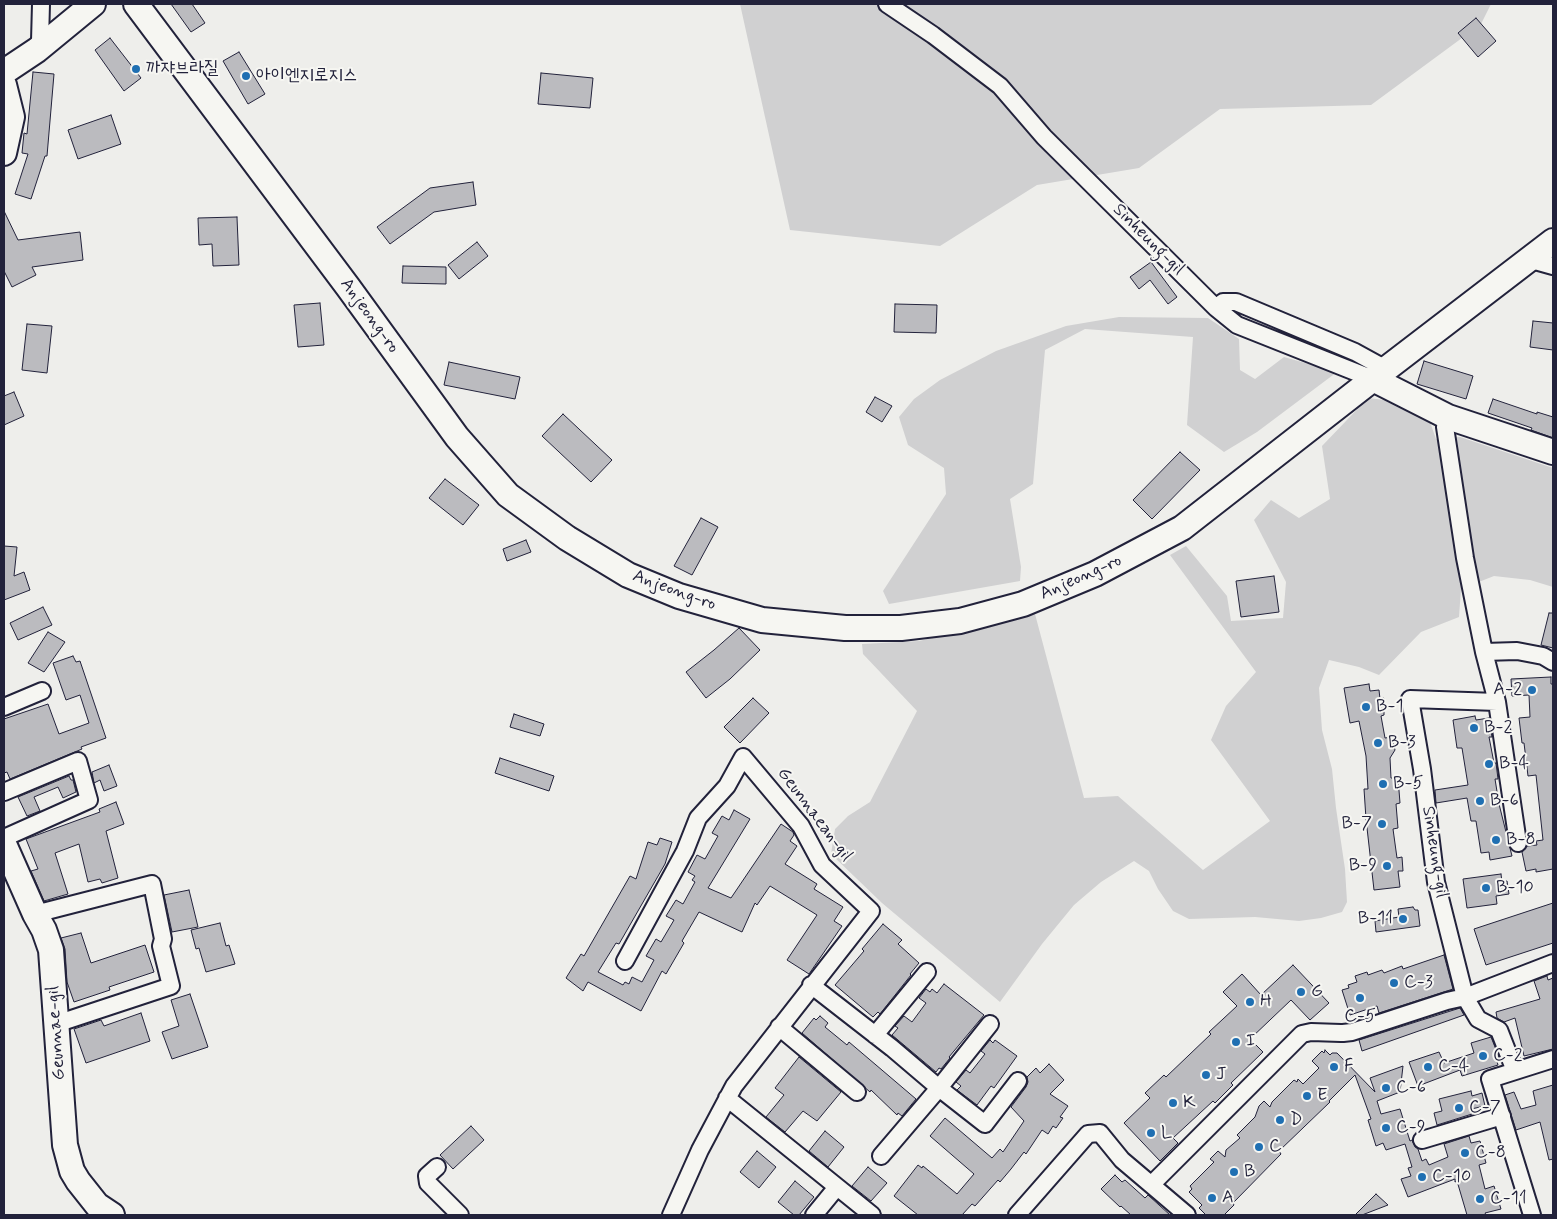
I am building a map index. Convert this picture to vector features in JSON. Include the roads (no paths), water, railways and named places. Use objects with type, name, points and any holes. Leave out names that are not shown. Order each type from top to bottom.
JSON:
[{"type":"street","points":[[37,50],[40,40],[41,4]]},
{"type":"street","points":[[4,72],[37,50],[93,4]]},
{"type":"street","name":"Anjeong-ro","points":[[136,4],[348,287],[457,437],[508,495],[567,538],[628,575],[679,596],[762,620],[845,628],[900,628],[960,621],[1023,604],[1095,574],[1182,528],[1553,241]]},
{"type":"street","name":"Sinheung-gil","points":[[887,4],[933,34],[1000,86],[1044,137],[1216,308],[1237,325],[1386,369],[1448,417],[1553,452]]},
{"type":"street","points":[[4,85],[12,117],[4,153]]},
{"type":"street","points":[[1528,259],[1553,266]]},
{"type":"street","points":[[1448,417],[1445,427],[1465,558],[1484,652],[1497,702],[1518,843]]},
{"type":"street","points":[[1484,652],[1516,651],[1543,656],[1553,662]]},
{"type":"street","points":[[4,707],[42,691]]},
{"type":"street","name":"Sinheung-gil","points":[[1497,702],[1410,699],[1422,769],[1436,882],[1465,997],[1478,1019],[1499,1030],[1515,1071]]},
{"type":"street","name":"Geunnaean-gil","points":[[625,961],[685,851],[698,818],[727,786],[743,757],[801,826],[822,865],[871,911],[734,1086],[700,1150],[671,1215]]},
{"type":"street","points":[[4,792],[78,761],[89,800],[4,838]]},
{"type":"street","name":"Geunnae-gil","points":[[4,844],[44,930],[51,950],[65,1146],[72,1171],[97,1205],[112,1215]]},
{"type":"street","points":[[35,914],[152,884],[163,938],[161,946],[171,986],[56,1024]]},
{"type":"street","points":[[1152,1184],[1302,1034],[1311,1032],[1352,1032],[1447,1001],[1465,997],[1553,963]]},
{"type":"street","points":[[875,1035],[927,972]]},
{"type":"street","points":[[811,986],[875,1035],[984,1124],[1018,1081]]},
{"type":"street","points":[[881,1156],[990,1024]]},
{"type":"street","points":[[779,1027],[858,1092]]},
{"type":"street","points":[[1532,1215],[1490,1079],[1553,1059]]},
{"type":"street","points":[[728,1098],[872,1215]]},
{"type":"street","points":[[1422,1140],[1502,1116]]},
{"type":"street","points":[[1016,1215],[1088,1134],[1100,1133],[1122,1160],[1187,1215]]},
{"type":"street","points":[[438,1167],[427,1176],[428,1183],[460,1215]]},
{"type":"street","points":[[814,1215],[837,1187]]},
{"type":"place","name":"까쟈브라질","points":[[136,69]]},
{"type":"place","name":"아이엔지로지스","points":[[246,76]]},
{"type":"place","name":"A-2","points":[[1532,690]]},
{"type":"place","name":"B-1","points":[[1366,707]]},
{"type":"place","name":"B-2","points":[[1474,728]]},
{"type":"place","name":"B-3","points":[[1378,743]]},
{"type":"place","name":"B-4","points":[[1489,764]]},
{"type":"place","name":"B-5","points":[[1383,784]]},
{"type":"place","name":"B-6","points":[[1480,801]]},
{"type":"place","name":"B-7","points":[[1382,824]]},
{"type":"place","name":"B-8","points":[[1496,840]]},
{"type":"place","name":"B-9","points":[[1387,866]]},
{"type":"place","name":"B-10","points":[[1486,888]]},
{"type":"place","name":"B-11","points":[[1403,919]]},
{"type":"place","name":"C-3","points":[[1394,983]]},
{"type":"place","name":"G","points":[[1301,992]]},
{"type":"place","name":"C-5","points":[[1360,998]]},
{"type":"place","name":"H","points":[[1250,1002]]},
{"type":"place","name":"I","points":[[1236,1042]]},
{"type":"place","name":"C-2","points":[[1483,1056]]},
{"type":"place","name":"F","points":[[1334,1067]]},
{"type":"place","name":"C-4","points":[[1428,1067]]},
{"type":"place","name":"J","points":[[1206,1075]]},
{"type":"place","name":"C-6","points":[[1386,1088]]},
{"type":"place","name":"E","points":[[1307,1096]]},
{"type":"place","name":"K","points":[[1173,1103]]},
{"type":"place","name":"C-7","points":[[1459,1108]]},
{"type":"place","name":"D","points":[[1280,1120]]},
{"type":"place","name":"C-9","points":[[1386,1128]]},
{"type":"place","name":"L","points":[[1151,1133]]},
{"type":"place","name":"C","points":[[1259,1147]]},
{"type":"place","name":"C-8","points":[[1465,1153]]},
{"type":"place","name":"B","points":[[1234,1172]]},
{"type":"place","name":"C-10","points":[[1422,1177]]},
{"type":"place","name":"A","points":[[1212,1198]]},
{"type":"place","name":"C-11","points":[[1480,1199]]}]
